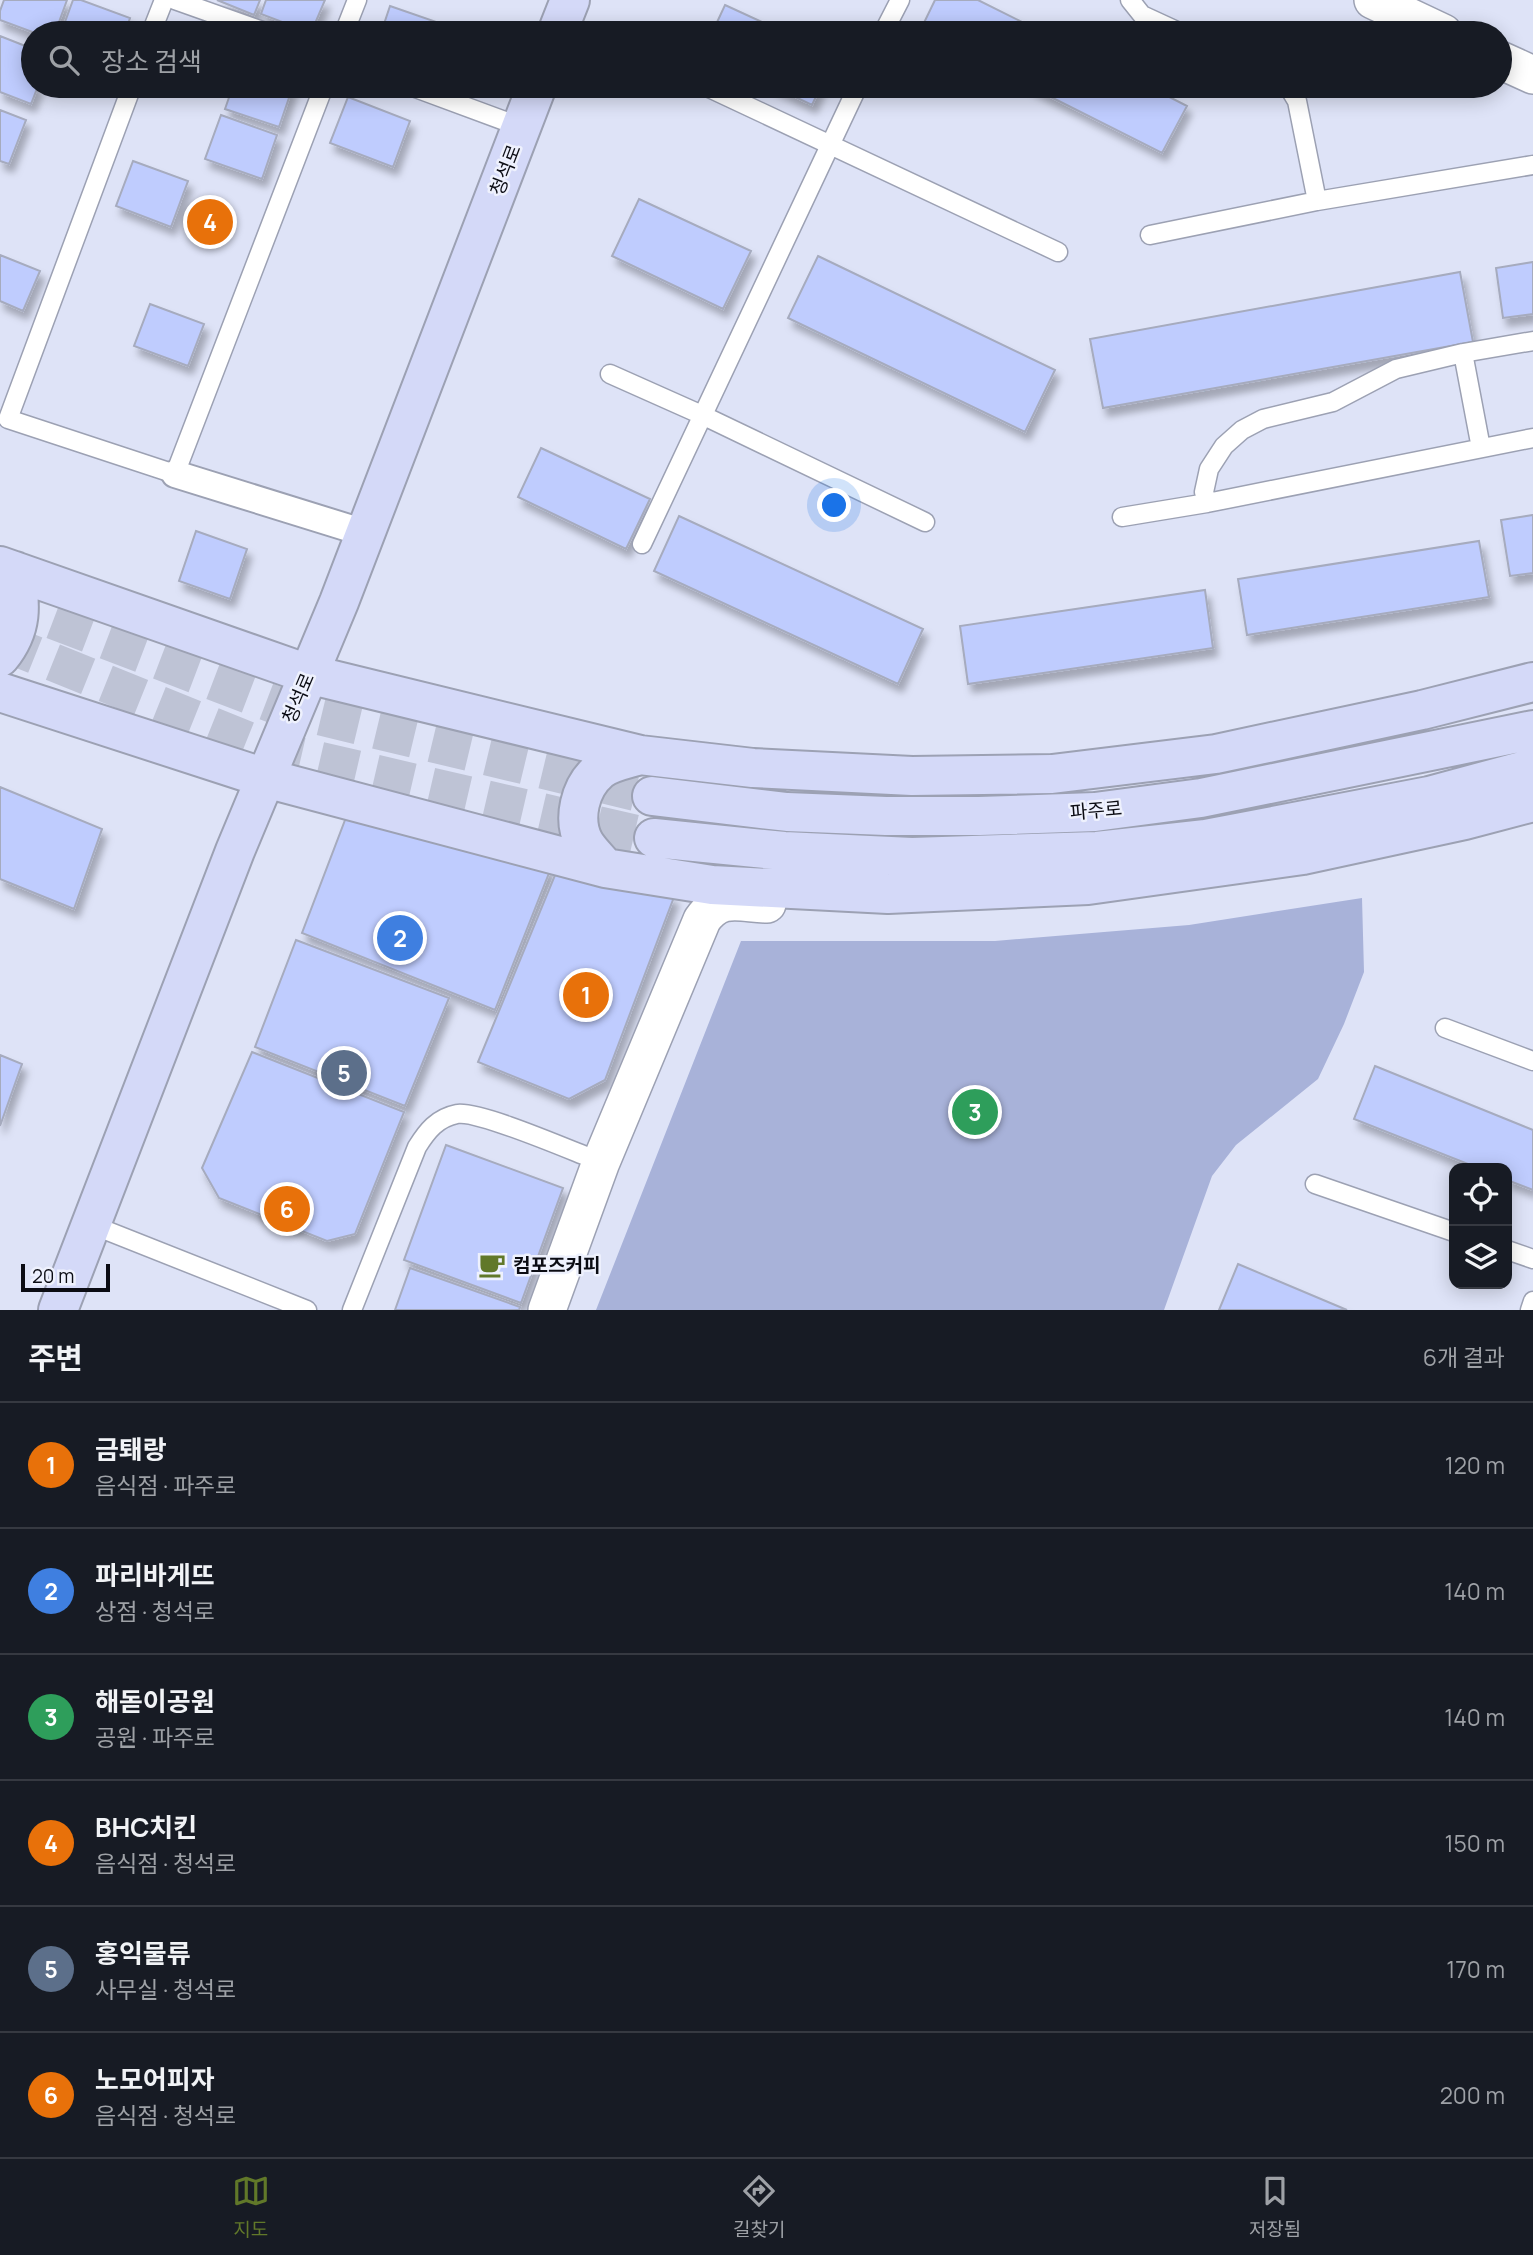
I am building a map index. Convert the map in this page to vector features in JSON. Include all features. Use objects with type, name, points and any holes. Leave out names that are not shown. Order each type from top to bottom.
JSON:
[{"type":"main road","points":[[562,21],[570,0]]},
{"type":"main road","name":"청석로","points":[[58,1310],[265,778],[365,533],[532,98]]},
{"type":"main road","points":[[8,568],[308,674],[640,755],[753,768],[900,776],[1052,774],[1216,754],[1422,710],[1533,682]]},
{"type":"main road","points":[[0,657],[16,633],[20,601],[8,568]]},
{"type":"main road","points":[[0,692],[265,778],[605,868],[712,885],[888,894],[1088,885],[1303,855],[1533,802]]},
{"type":"main road","name":"파주로","points":[[652,796],[788,812],[886,816],[1095,812],[1201,798],[1533,730]]},
{"type":"main road","points":[[605,868],[583,840],[578,812],[580,799],[590,781],[601,769],[640,755]]},
{"type":"main road","name":"파주로","points":[[654,838],[784,851],[912,857],[1097,851],[1232,834],[1429,796],[1533,768]]},
{"type":"street","points":[[1373,0],[1418,21]]},
{"type":"street","points":[[1512,65],[1533,75]]},
{"type":"street","points":[[175,474],[365,533]]},
{"type":"street","points":[[547,1310],[601,1163],[702,920],[711,907],[722,902],[895,912],[1041,903],[1320,871],[1369,841]]},
{"type":"lane","points":[[156,21],[164,0]]},
{"type":"lane","points":[[175,0],[234,21]]},
{"type":"lane","points":[[348,21],[356,0]]},
{"type":"lane","points":[[889,21],[900,0]]},
{"type":"lane","points":[[1130,0],[1142,15],[1155,21]]},
{"type":"lane","points":[[127,98],[4,418],[175,474],[319,98]]},
{"type":"lane","points":[[442,98],[521,127]]},
{"type":"lane","points":[[731,98],[1058,252]]},
{"type":"lane","points":[[642,544],[852,98]]},
{"type":"lane","points":[[1295,98],[1317,201]]},
{"type":"lane","points":[[1150,235],[1317,201],[1533,165]]},
{"type":"lane","points":[[1207,503],[1204,492],[1209,469],[1224,446],[1242,430],[1264,419],[1334,402],[1396,369],[1463,353],[1533,341]]},
{"type":"lane","points":[[1463,353],[1481,448]]},
{"type":"lane","points":[[610,374],[925,522]]},
{"type":"lane","points":[[1122,517],[1207,503],[1533,438]]},
{"type":"lane","points":[[1445,1028],[1533,1061]]},
{"type":"lane","points":[[352,1310],[417,1147],[427,1131],[443,1118],[460,1113],[483,1117],[601,1163]]},
{"type":"lane","points":[[1315,1184],[1449,1230]]},
{"type":"lane","points":[[90,1224],[307,1310]]},
{"type":"lane","points":[[1512,1252],[1533,1259]]},
{"type":"lane","points":[[1530,1310],[1533,1301]]},
{"type":"shaded area","points":[[1362,898],[1364,972],[1344,1024],[1318,1079],[1236,1145],[1212,1176],[1164,1310],[596,1310],[741,941],[995,941],[1189,925]]},
{"type":"building","points":[[4,0],[67,0],[59,21],[21,21],[21,28],[0,20]]},
{"type":"building","points":[[73,0],[81,0],[130,18],[129,21],[65,21]]},
{"type":"building","points":[[217,0],[260,0],[254,15]]},
{"type":"building","points":[[266,0],[325,0],[316,21],[279,21],[261,14]]},
{"type":"building","points":[[935,0],[978,0],[1020,21],[925,21]]},
{"type":"building","points":[[725,5],[760,21],[718,21]]},
{"type":"building","points":[[390,6],[434,21],[385,21]]},
{"type":"building","points":[[0,36],[21,44],[21,98],[33,98],[31,104],[0,92]]},
{"type":"building","points":[[229,98],[289,98],[279,127],[225,109]]},
{"type":"building","points":[[348,98],[410,121],[393,167],[330,143]]},
{"type":"building","points":[[797,98],[815,98],[812,105]]},
{"type":"building","points":[[1053,98],[1171,98],[1187,106],[1162,153]]},
{"type":"building","points":[[0,110],[26,120],[9,164],[0,161]]},
{"type":"building","points":[[221,115],[277,135],[262,179],[205,159]]},
{"type":"building","points":[[133,161],[188,181],[171,227],[116,206]]},
{"type":"building","points":[[639,199],[751,251],[723,309],[612,256]]},
{"type":"building","points":[[0,255],[40,271],[23,311],[0,301]]},
{"type":"building","points":[[818,256],[1055,370],[1025,432],[788,318]]},
{"type":"building","points":[[1533,262],[1533,314],[1503,318],[1496,268]]},
{"type":"building","points":[[1460,272],[1473,342],[1103,408],[1090,339]]},
{"type":"building","points":[[150,304],[204,324],[188,366],[134,346]]},
{"type":"building","points":[[541,448],[650,499],[626,549],[518,497]]},
{"type":"building","points":[[1533,515],[1533,573],[1510,576],[1501,520]]},
{"type":"building","points":[[679,516],[923,629],[898,684],[654,571]]},
{"type":"building","points":[[196,531],[247,549],[230,599],[179,581]]},
{"type":"building","points":[[1479,541],[1489,597],[1247,635],[1238,579]]},
{"type":"building","points":[[1205,590],[1213,648],[968,684],[960,626]]},
{"type":"building","points":[[0,787],[102,829],[74,909],[0,879]]},
{"type":"building","points":[[350,807],[551,868],[495,1010],[302,933]]},
{"type":"building","points":[[560,863],[674,897],[605,1080],[569,1099],[478,1062]]},
{"type":"building","points":[[296,940],[449,998],[405,1106],[255,1047]]},
{"type":"building","points":[[252,1052],[404,1112],[355,1234],[327,1241],[219,1198],[202,1168]]},
{"type":"building","points":[[0,1055],[22,1064],[0,1126]]},
{"type":"building","points":[[1375,1066],[1533,1130],[1533,1190],[1512,1182],[1512,1163],[1465,1163],[1354,1119]]},
{"type":"building","points":[[446,1145],[563,1188],[521,1303],[404,1260]]},
{"type":"building","points":[[1238,1264],[1347,1310],[1219,1310]]},
{"type":"building","points":[[410,1268],[520,1307],[519,1310],[395,1310]]},
{"type":"tunnel","points":[[0,600],[281,707],[652,796]]},
{"type":"tunnel","points":[[0,641],[269,749],[654,838]]},
{"type":"place","name":"BHC치킨","points":[[210,222]]},
{"type":"place","name":"파리바게뜨","points":[[400,938]]},
{"type":"place","name":"금퇘랑","points":[[586,995]]},
{"type":"place","name":"홍익물류","points":[[344,1073]]},
{"type":"place","name":"해돋이공원","points":[[975,1112]]},
{"type":"place","name":"노모어피자","points":[[287,1209]]},
{"type":"place","name":"컴포즈커피","points":[[492,1265]]}]
